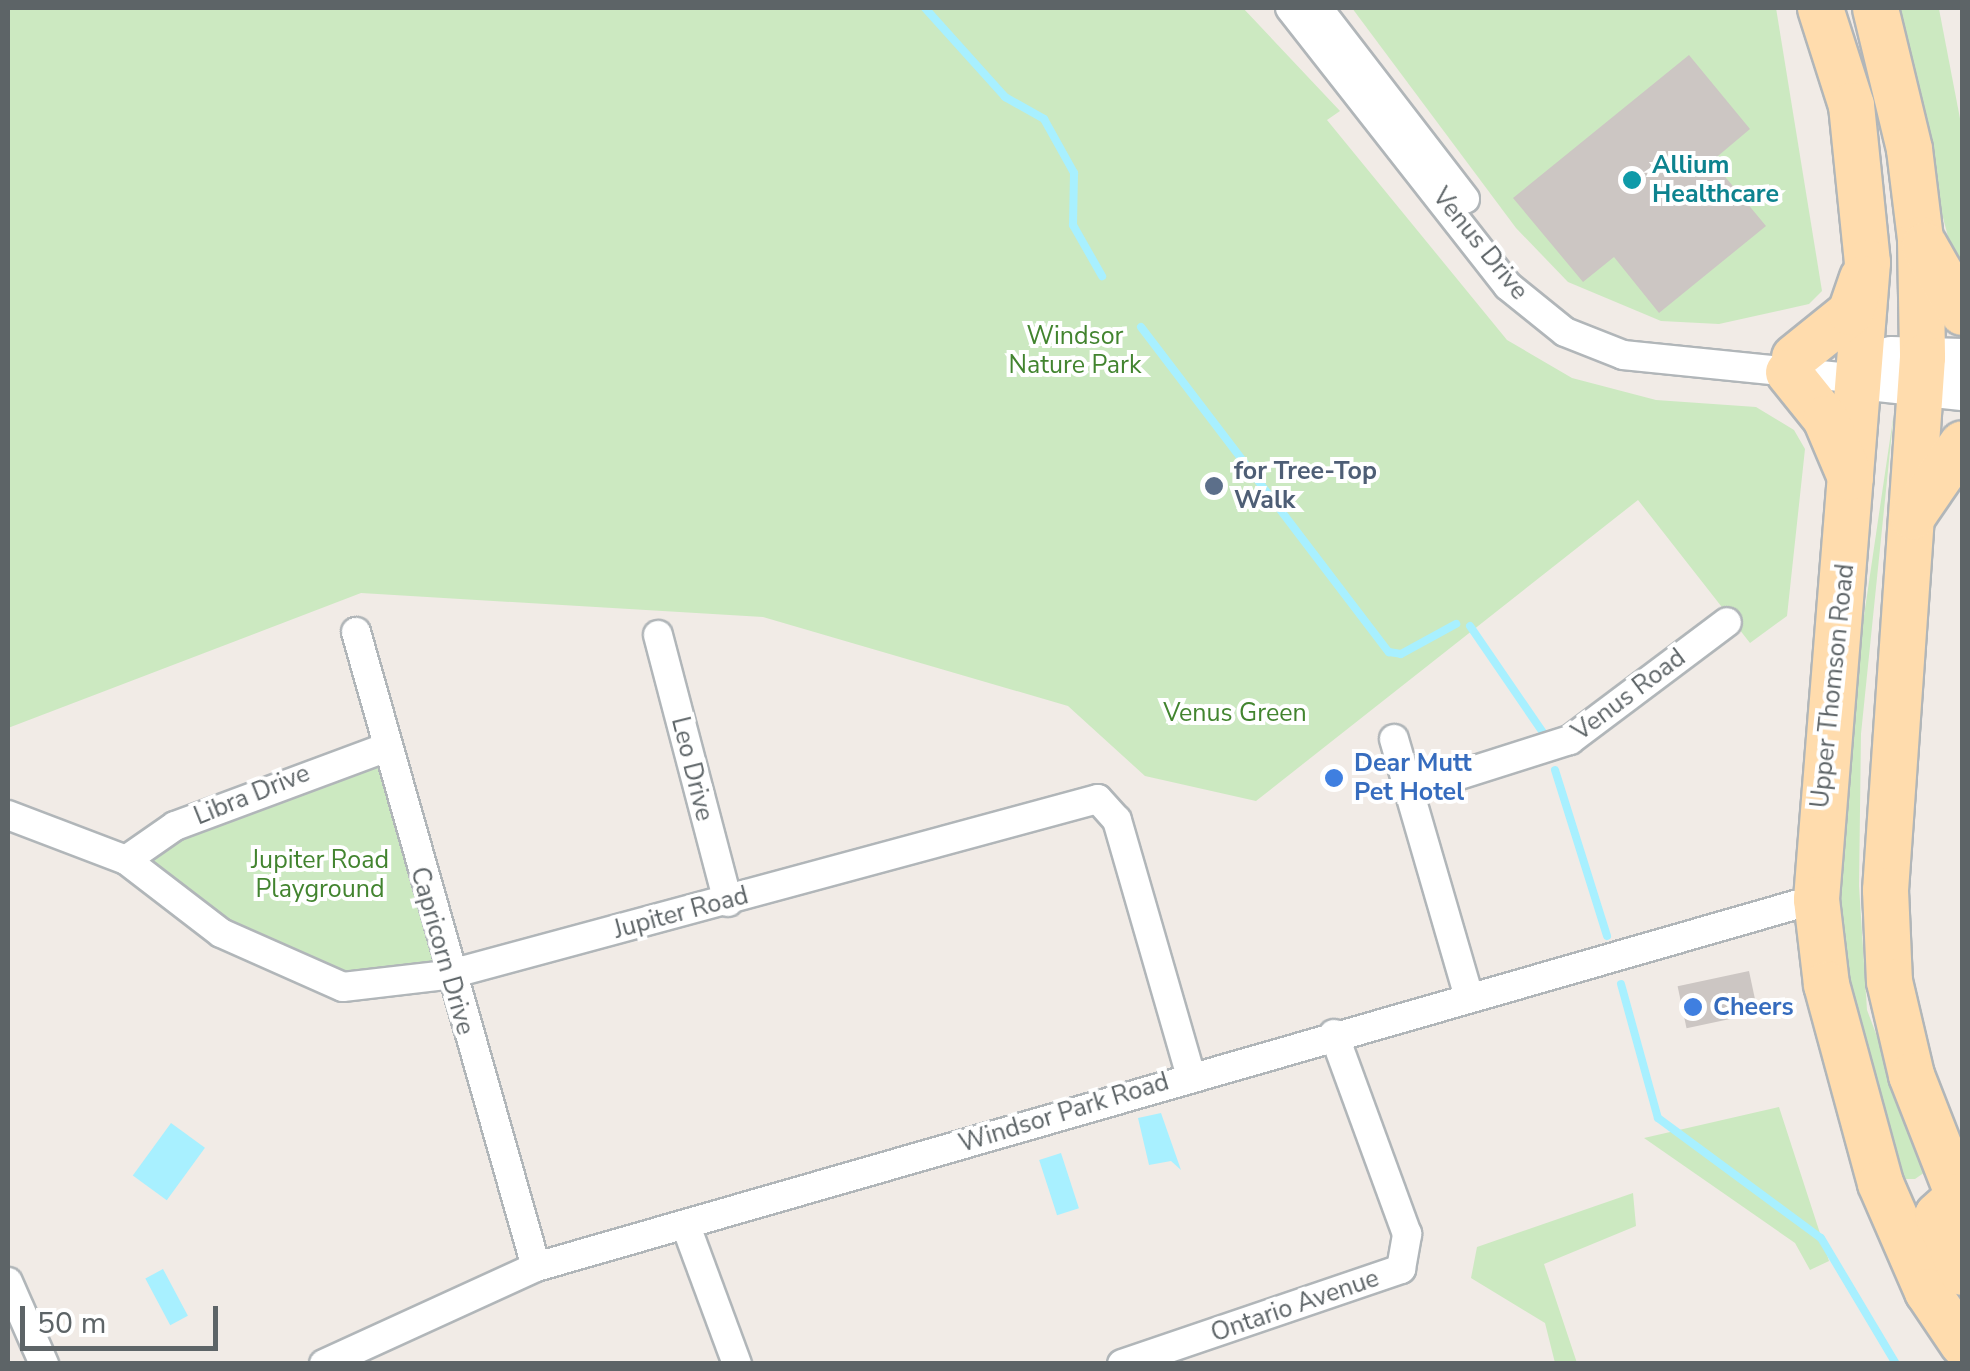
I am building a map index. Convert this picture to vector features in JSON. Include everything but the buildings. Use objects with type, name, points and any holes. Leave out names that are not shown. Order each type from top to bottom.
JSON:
[{"type":"main road","name":"Upper Thomson Road","points":[[1820,8],[1851,104],[1867,262],[1853,483],[1816,898],[1826,984],[1880,1183],[1926,1290],[1962,1343]]},
{"type":"main road","points":[[1875,8],[1910,148],[1941,372],[1906,527],[1885,890],[1889,980],[1911,1075],[1955,1188]]},
{"type":"main road","points":[[1920,239],[1962,312]]},
{"type":"main road","points":[[1853,483],[1825,418],[1791,365],[1850,312],[1867,262]]},
{"type":"main road","name":"Venus Drive","points":[[1861,368],[1941,372]]},
{"type":"main road","points":[[1906,527],[1962,443]]},
{"type":"main road","points":[[1880,1183],[1916,1189],[1955,1188]]},
{"type":"main road","points":[[1955,1188],[1937,1215],[1962,1272]]},
{"type":"street","name":"Venus Drive","points":[[1290,8],[1508,286],[1565,332],[1625,347],[1791,365],[1861,368]]},
{"type":"street","name":"Venus Drive","points":[[1318,8],[1522,275],[1578,318],[1625,347]]},
{"type":"street","name":"Venus Road","points":[[1409,791],[1570,740],[1727,622]]},
{"type":"street","name":"Capricorn Drive","points":[[356,632],[447,975],[536,1268]]},
{"type":"street","name":"Leo Drive","points":[[658,635],[728,902]]},
{"type":"street","points":[[1394,738],[1469,997]]},
{"type":"street","name":"Libra Drive","points":[[126,860],[175,826],[387,747]]},
{"type":"street","name":"Jupiter Road","points":[[8,815],[126,860],[221,933],[308,977],[343,987],[447,975],[1098,799],[1117,820],[1191,1076]]},
{"type":"street","name":"Windsor Park Road","points":[[324,1364],[536,1268],[1334,1034],[1816,898]]},
{"type":"street","name":"Ontario Avenue","points":[[1122,1364],[1401,1269],[1407,1234],[1334,1034]]},
{"type":"street","points":[[686,1226],[738,1364]]},
{"type":"street","points":[[8,1282],[44,1364]]},
{"type":"green space","name":"Windsor Nature Park","points":[[8,8],[1243,8],[1340,111],[1327,120],[1507,340],[1572,378],[1656,400],[1756,407],[1794,430],[1805,449],[1787,616],[1750,643],[1638,500],[1256,801],[1145,776],[1068,706],[763,617],[361,593],[8,728]]},
{"type":"green space","points":[[1352,8],[1776,8],[1822,291],[1809,304],[1719,324],[1661,321],[1568,282],[1516,228]]},
{"type":"green space","points":[[1888,8],[1939,9],[1962,129],[1962,290]]},
{"type":"green space","points":[[1894,412],[1861,734],[1859,886],[1867,1010],[1928,1170],[1915,1179],[1902,1179],[1853,1055],[1833,900],[1847,731]]},
{"type":"green space","name":"Jupiter Road Playground","points":[[387,747],[447,975],[308,977],[126,860]]},
{"type":"green space","points":[[1779,1107],[1829,1261],[1810,1270],[1795,1243],[1644,1138]]},
{"type":"green space","points":[[1633,1193],[1636,1226],[1544,1264],[1577,1363],[1555,1363],[1545,1323],[1471,1278],[1477,1247]]},
{"type":"water","points":[[1161,1113],[1181,1170],[1171,1161],[1149,1165],[1138,1118]]},
{"type":"water","points":[[171,1123],[205,1148],[167,1200],[133,1176]]},
{"type":"water","points":[[1061,1153],[1079,1208],[1057,1215],[1039,1160]]},
{"type":"water","points":[[163,1269],[188,1316],[170,1325],[145,1278]]},
{"type":"waterway","points":[[925,8],[1005,97],[1044,119],[1074,173],[1073,225],[1102,276]]},
{"type":"waterway","points":[[1141,327],[1389,652],[1401,654],[1456,624]]},
{"type":"waterway","points":[[1470,626],[1544,734]]},
{"type":"waterway","points":[[1555,770],[1607,936]]},
{"type":"waterway","points":[[1621,984],[1658,1118],[1821,1238],[1896,1364]]},
{"type":"place","name":"Allium Healthcare","points":[[1632,180]]},
{"type":"place","name":"for Tree-Top Walk","points":[[1214,486]]},
{"type":"place","name":"Dear Mutt Pet Hotel","points":[[1334,778]]},
{"type":"place","name":"Cheers","points":[[1693,1007]]},
{"type":"park label","name":"Venus Green","points":[[1235,713]]}]
